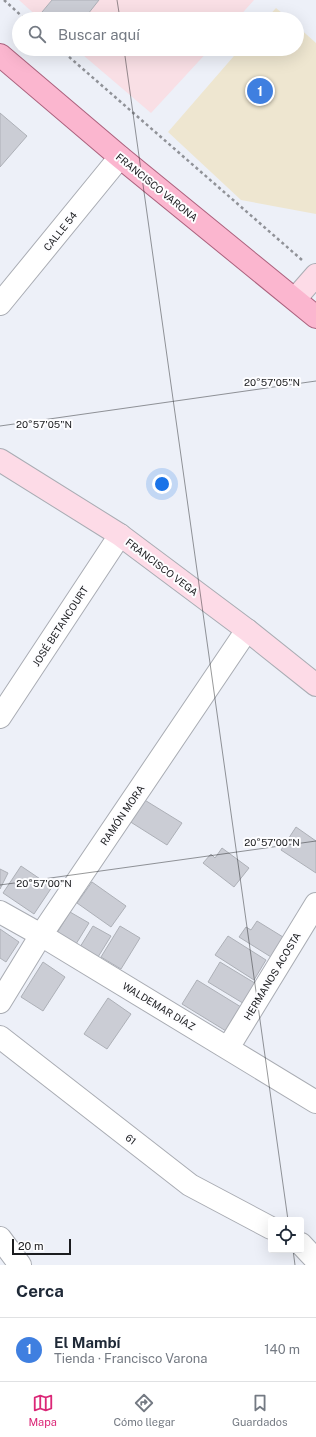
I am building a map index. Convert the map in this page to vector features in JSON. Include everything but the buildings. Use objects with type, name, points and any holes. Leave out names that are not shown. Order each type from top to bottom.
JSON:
[{"type":"main road","name":"FRANCISCO VARONA","points":[[0,54],[120,157],[316,317]]},
{"type":"street","name":"CALLE 54","points":[[0,304],[120,157]]},
{"type":"street","points":[[295,299],[310,268]]},
{"type":"street","name":"FRANCISCO VEGA","points":[[0,460],[120,535],[247,630],[316,685]]},
{"type":"street","name":"JOSÉ BETANCOURT","points":[[0,717],[120,535]]},
{"type":"street","name":"RAMÓN MORA","points":[[0,1002],[41,934],[247,630]]},
{"type":"street","name":"HERMANOS ACOSTA","points":[[228,1048],[316,904]]},
{"type":"street","name":"WALDEMAR DÍAZ","points":[[0,912],[41,934],[316,1102]]},
{"type":"street","name":"61","points":[[0,1037],[190,1185],[268,1226]]},
{"type":"street","points":[[0,1238],[20,1265]]},
{"type":"street","points":[[304,1247],[316,1260]]},
{"type":"path","points":[[4,0],[17,12]]},
{"type":"path","points":[[68,56],[310,268]]},
{"type":"shaded area","points":[[19,0],[254,0],[243,12],[32,12]]},
{"type":"shaded area","points":[[276,8],[281,12],[272,12]]},
{"type":"shaded area","points":[[304,32],[316,43],[316,214],[241,200],[168,132],[234,56],[304,56]]},
{"type":"shaded area","points":[[84,56],[204,56],[151,113]]},
{"type":"place","name":"El Mambí","points":[[260,91]]}]
